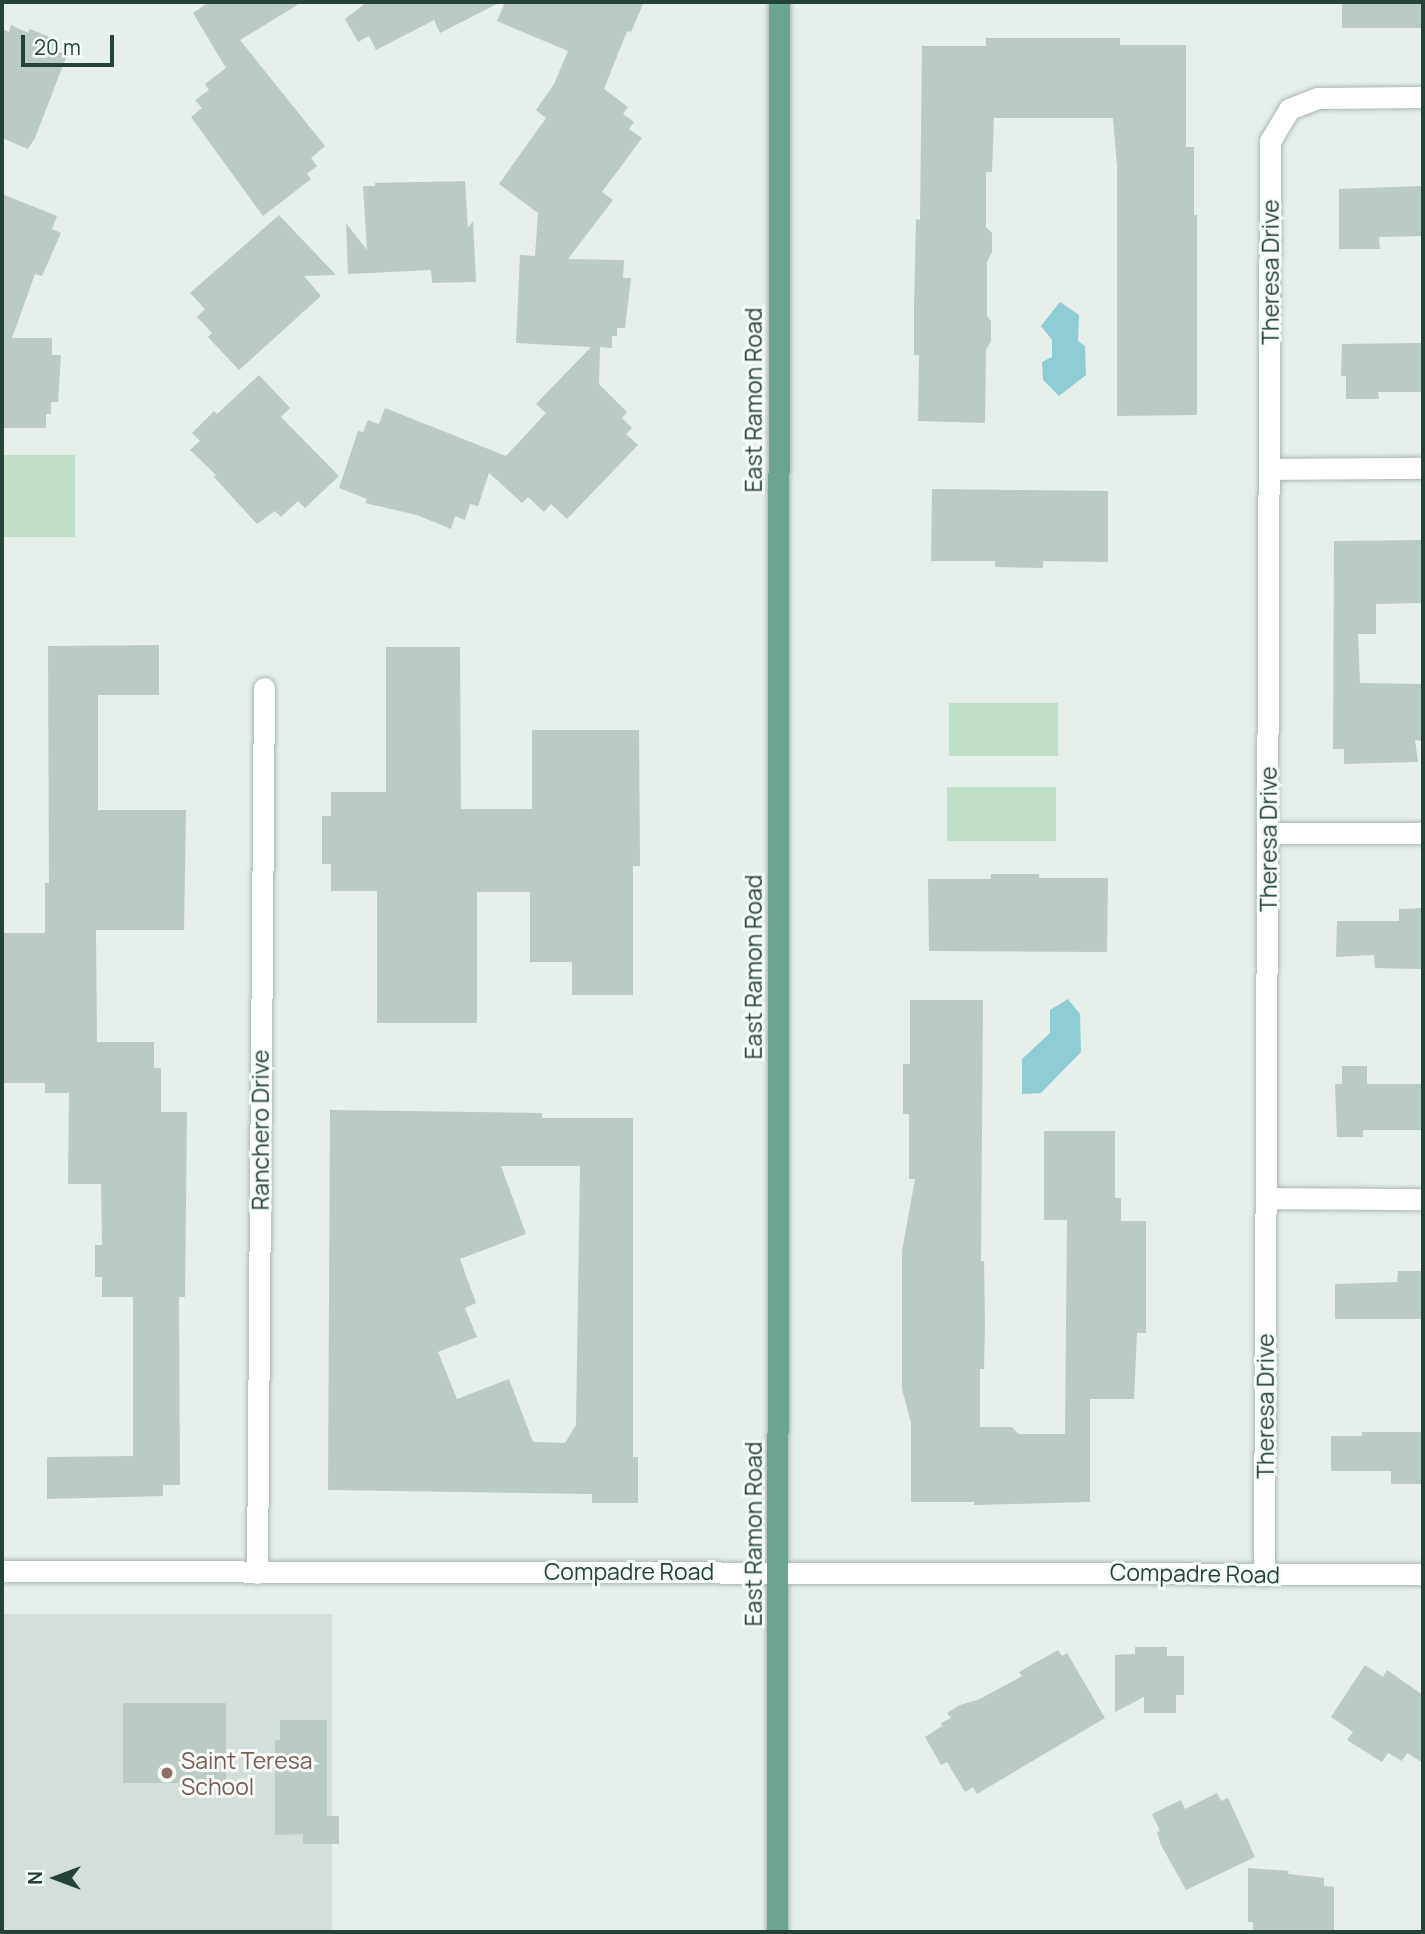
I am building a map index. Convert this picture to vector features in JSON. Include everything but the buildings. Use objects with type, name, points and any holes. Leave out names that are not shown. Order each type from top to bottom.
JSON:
[{"type":"main road","name":"East Ramon Road","points":[[777,1932],[779,2]]},
{"type":"street","name":"Theresa Drive","points":[[1264,1575],[1270,141],[1289,109],[1318,99],[1423,97]]},
{"type":"street","points":[[1270,469],[1423,468]]},
{"type":"street","name":"Ranchero Drive","points":[[257,1573],[264,688]]},
{"type":"street","points":[[1268,833],[1423,833]]},
{"type":"street","points":[[1266,1199],[1423,1199]]},
{"type":"street","name":"Compadre Road","points":[[2,1571],[1423,1574]]},
{"type":"shaded area","name":"Saint Teresa School","points":[[2,1614],[332,1614],[332,1932],[2,1932]]},
{"type":"green space","points":[[2,455],[75,455],[75,537],[2,537]]},
{"type":"green space","points":[[949,703],[1058,703],[1058,756],[949,756]]},
{"type":"green space","points":[[947,787],[1056,787],[1056,841],[947,841]]},
{"type":"water","points":[[1060,302],[1079,315],[1078,341],[1085,346],[1086,375],[1059,396],[1043,380],[1042,362],[1052,357],[1052,340],[1041,326]]},
{"type":"water","points":[[1068,999],[1080,1014],[1081,1052],[1041,1093],[1022,1094],[1022,1059],[1050,1033],[1050,1010]]},
{"type":"place","name":"Saint Teresa School","points":[[167,1773]]}]
